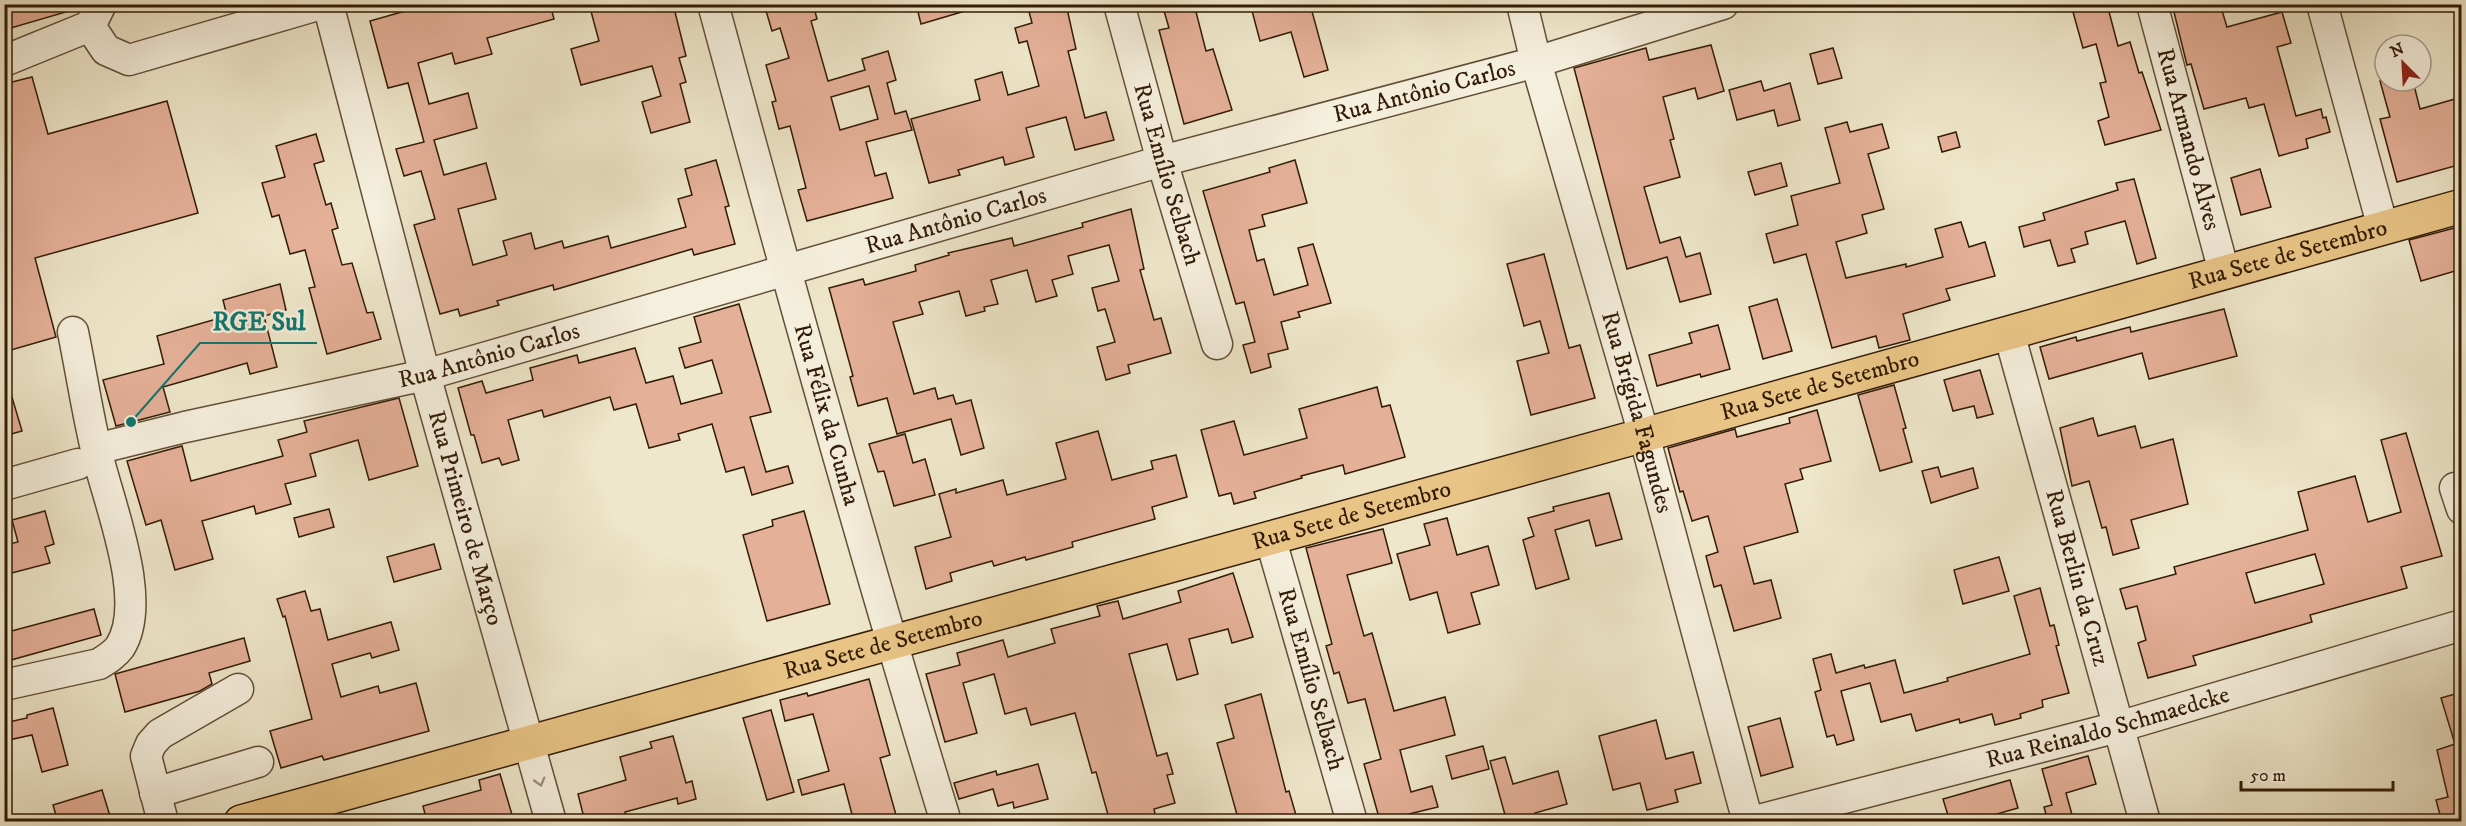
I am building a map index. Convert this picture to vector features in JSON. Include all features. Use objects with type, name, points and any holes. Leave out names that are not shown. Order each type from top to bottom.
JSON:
[{"type":"main road","name":"Rua Sete de Setembro","points":[[242,822],[1644,435],[2462,206]]},
{"type":"street","points":[[4,61],[95,15],[106,50],[129,60],[321,4]]},
{"type":"street","name":"Rua Primeiro de Março","points":[[328,4],[425,375],[551,822]]},
{"type":"street","name":"Rua Félix da Cunha","points":[[713,4],[785,270],[891,642],[946,822]]},
{"type":"street","name":"Rua Emílio Selbach","points":[[1119,4],[1162,161],[1217,345]]},
{"type":"street","name":"Rua Brígida Fagundes","points":[[1522,4],[1536,62],[1644,435],[1750,822]]},
{"type":"street","name":"Rua Antônio Carlos","points":[[87,457],[185,427],[425,375],[1162,161],[1536,62],[1723,4]]},
{"type":"street","name":"Rua Armando Alves","points":[[2152,4],[2224,273]]},
{"type":"street","points":[[2322,4],[2383,228]]},
{"type":"street","points":[[4,685],[99,664],[110,658],[120,647],[126,634],[131,608],[131,585],[87,457],[73,332]]},
{"type":"street","name":"Rua Berlin da Cruz","points":[[2008,333],[2145,822]]},
{"type":"street","points":[[4,485],[87,457]]},
{"type":"street","name":"Rua Emílio Selbach","points":[[1270,537],[1352,822]]},
{"type":"street","name":"Rua Reinaldo Schmaedcke","points":[[1750,822],[2118,727],[2462,625]]},
{"type":"street","points":[[163,822],[146,756],[151,744],[160,735],[238,689]]},
{"type":"street","points":[[155,793],[258,762]]},
{"type":"building","points":[[4,4],[76,4],[76,9],[4,30]]},
{"type":"building","points":[[449,4],[550,4],[554,19],[487,38],[492,54],[455,64],[452,53],[418,63],[429,104],[468,93],[477,128],[434,140],[444,175],[486,163],[496,199],[458,209],[473,265],[507,255],[503,241],[531,233],[535,249],[562,241],[564,248],[608,236],[611,248],[686,227],[678,199],[692,195],[685,169],[716,160],[729,206],[725,207],[735,244],[694,255],[692,249],[554,290],[553,285],[497,301],[499,305],[460,316],[458,309],[440,314],[414,225],[435,219],[421,171],[404,176],[396,149],[424,142],[408,83],[388,88],[370,21],[423,6],[425,11]]},
{"type":"building","points":[[589,4],[673,4],[686,56],[679,58],[686,82],[680,84],[690,122],[651,133],[642,102],[661,96],[652,66],[581,85],[571,49],[599,41]]},
{"type":"building","points":[[764,4],[813,4],[817,19],[811,21],[828,81],[865,70],[862,59],[888,51],[896,80],[887,83],[895,114],[906,111],[912,130],[866,142],[875,176],[886,173],[893,198],[807,221],[798,190],[806,188],[790,126],[779,129],[772,102],[776,101],[766,65],[789,58],[780,28],[772,31]],"holes":[[[869,86],[878,119],[840,130],[831,97]]]},
{"type":"building","points":[[916,4],[971,4],[972,9],[921,24]]},
{"type":"building","points":[[1027,4],[1066,4],[1076,49],[1068,51],[1085,118],[1106,112],[1114,140],[1075,150],[1066,117],[1026,128],[1034,157],[1005,165],[1003,157],[958,170],[960,175],[929,183],[911,119],[980,100],[975,80],[1002,72],[1008,95],[1039,86],[1027,41],[1019,43],[1015,28],[1032,23]]},
{"type":"building","points":[[1162,4],[1194,4],[1206,51],[1213,49],[1232,110],[1184,124],[1159,30],[1169,28]]},
{"type":"building","points":[[1260,4],[1310,4],[1328,70],[1304,77],[1291,32],[1260,41],[1251,7]]},
{"type":"building","points":[[2090,4],[2107,4],[2118,46],[2130,42],[2139,73],[2142,72],[2161,130],[2105,145],[2098,121],[2109,117],[2100,83],[2106,82],[2096,44],[2083,48],[2073,12],[2090,7]]},
{"type":"building","points":[[2172,4],[2220,4],[2227,27],[2282,12],[2291,43],[2277,47],[2296,116],[2321,109],[2330,132],[2306,139],[2308,148],[2279,156],[2264,104],[2249,108],[2246,98],[2204,109],[2191,64],[2187,65]]},
{"type":"building","points":[[1711,45],[1724,91],[1698,99],[1695,88],[1663,97],[1674,139],[1670,140],[1680,177],[1644,187],[1660,243],[1680,237],[1686,257],[1700,253],[1711,294],[1680,302],[1667,257],[1627,269],[1574,68],[1646,48],[1649,60]]},
{"type":"building","points":[[1833,48],[1842,78],[1818,84],[1810,54]]},
{"type":"building","points":[[32,77],[48,134],[167,101],[198,213],[35,258],[56,337],[4,352],[4,84]]},
{"type":"building","points":[[1761,81],[1764,91],[1790,83],[1800,120],[1778,126],[1774,110],[1737,120],[1729,90]]},
{"type":"building","points":[[2383,93],[2416,93],[2420,109],[2455,99],[2462,123],[2462,164],[2397,182],[2380,119],[2390,117]]},
{"type":"building","points":[[1847,122],[1850,132],[1882,124],[1889,148],[1868,154],[1884,209],[1862,215],[1867,233],[1836,242],[1846,278],[1906,264],[1906,267],[1943,257],[1935,229],[1961,222],[1969,247],[1985,242],[1995,276],[1946,289],[1950,300],[1903,314],[1910,340],[1879,348],[1876,336],[1832,348],[1806,254],[1774,263],[1766,234],[1798,225],[1791,196],[1840,183],[1825,128]]},
{"type":"building","points":[[1956,132],[1960,147],[1942,152],[1938,137]]},
{"type":"building","points":[[316,134],[324,161],[314,164],[326,205],[331,203],[338,228],[332,230],[342,265],[352,263],[367,313],[373,312],[381,339],[327,354],[309,288],[315,287],[305,250],[290,254],[279,215],[272,217],[262,183],[285,177],[276,146]]},
{"type":"building","points":[[1295,160],[1307,203],[1262,215],[1265,226],[1249,230],[1257,261],[1264,259],[1274,295],[1308,285],[1298,248],[1313,244],[1331,303],[1298,312],[1300,317],[1281,322],[1288,349],[1268,354],[1271,367],[1251,373],[1243,345],[1255,342],[1244,302],[1236,304],[1203,191],[1270,172],[1269,168]]},
{"type":"building","points":[[1781,163],[1787,186],[1755,195],[1748,172]]},
{"type":"building","points":[[2260,169],[2271,207],[2241,215],[2231,178]]},
{"type":"building","points":[[2134,179],[2156,258],[2137,264],[2125,221],[2085,232],[2088,244],[2071,249],[2075,262],[2058,266],[2050,240],[2024,247],[2019,227],[2045,220],[2043,213],[2118,190],[2116,183]]},
{"type":"building","points":[[1131,209],[1144,269],[1140,270],[1154,320],[1161,318],[1171,353],[1128,365],[1130,373],[1106,380],[1097,347],[1115,342],[1105,309],[1098,311],[1092,288],[1119,281],[1109,245],[1068,256],[1073,274],[1052,280],[1057,296],[1036,302],[1027,270],[991,280],[998,304],[984,307],[985,311],[966,316],[959,291],[919,302],[923,314],[893,322],[914,394],[935,388],[938,399],[953,395],[956,404],[971,400],[984,448],[961,455],[951,419],[897,434],[887,398],[858,406],[850,377],[853,376],[829,288],[863,279],[865,285],[916,271],[915,265],[949,255],[948,253],[1012,238],[1014,246],[1083,227],[1082,223]]},
{"type":"building","points":[[2462,226],[2462,269],[2421,281],[2409,240]]},
{"type":"building","points":[[1544,254],[1569,348],[1580,345],[1595,398],[1531,415],[1517,361],[1549,353],[1540,321],[1524,326],[1507,264]]},
{"type":"building","points":[[280,284],[286,310],[264,316],[277,367],[250,374],[247,363],[163,387],[170,412],[116,426],[103,380],[164,364],[157,336],[227,316],[223,300]]},
{"type":"building","points":[[1777,299],[1792,351],[1763,359],[1749,307]]},
{"type":"building","points":[[739,304],[771,412],[750,417],[766,472],[788,466],[793,483],[752,495],[744,467],[726,472],[712,424],[678,434],[680,440],[649,448],[636,404],[614,410],[610,397],[544,417],[542,410],[508,420],[519,460],[502,465],[499,458],[482,463],[474,435],[471,435],[458,388],[482,381],[486,393],[533,380],[530,368],[577,355],[579,363],[635,348],[646,383],[673,376],[681,404],[722,393],[712,360],[685,368],[679,348],[701,342],[694,317]]},
{"type":"building","points":[[2224,309],[2237,356],[2149,379],[2142,353],[2049,379],[2040,347],[2076,337],[2077,341],[2130,327],[2131,332]]},
{"type":"building","points":[[1718,325],[1730,369],[1701,377],[1700,374],[1657,386],[1649,355],[1692,343],[1689,333]]},
{"type":"building","points":[[1980,370],[1993,414],[1977,418],[1974,406],[1953,411],[1944,380]]},
{"type":"building","points":[[1894,385],[1906,428],[1903,429],[1912,462],[1880,471],[1858,395]]},
{"type":"building","points":[[4,387],[9,387],[22,431],[4,436]]},
{"type":"building","points":[[1377,387],[1382,407],[1390,405],[1405,457],[1345,474],[1343,465],[1301,476],[1302,478],[1254,492],[1256,498],[1234,504],[1231,493],[1219,496],[1201,430],[1234,421],[1244,455],[1307,438],[1299,409]]},
{"type":"building","points":[[399,398],[418,466],[369,480],[358,440],[310,454],[316,476],[285,484],[291,504],[256,514],[254,506],[202,521],[213,559],[175,570],[161,520],[146,525],[127,461],[182,446],[191,481],[283,456],[278,440],[307,432],[304,421]]},
{"type":"building","points":[[1817,410],[1831,461],[1800,469],[1803,479],[1785,484],[1798,532],[1744,547],[1754,584],[1771,580],[1781,618],[1734,631],[1721,585],[1714,587],[1706,556],[1718,552],[1708,516],[1692,521],[1683,491],[1680,492],[1668,448],[1735,429],[1737,437],[1790,423],[1789,418]]},
{"type":"building","points":[[2093,418],[2098,436],[2135,426],[2141,448],[2173,439],[2188,504],[2131,520],[2139,548],[2113,555],[2106,527],[2102,528],[2089,481],[2072,486],[2060,428]]},
{"type":"building","points":[[1098,431],[1112,480],[1153,469],[1151,461],[1176,455],[1187,497],[1152,507],[1155,519],[1072,542],[1073,547],[1026,560],[1025,557],[994,566],[992,561],[950,573],[952,581],[926,589],[915,547],[951,537],[939,494],[956,489],[956,493],[1003,480],[1007,495],[1066,479],[1056,443]]},
{"type":"building","points":[[2406,433],[2442,556],[2401,567],[2407,588],[2310,615],[2312,622],[2193,656],[2196,665],[2148,678],[2138,643],[2146,640],[2137,606],[2126,609],[2120,589],[2176,574],[2174,567],[2308,530],[2298,492],[2355,476],[2368,522],[2401,512],[2381,440]],"holes":[[[2315,554],[2324,584],[2255,603],[2246,573]]]},
{"type":"building","points":[[905,434],[913,463],[925,459],[935,495],[894,506],[884,471],[878,472],[869,444]]},
{"type":"building","points":[[1938,467],[1941,477],[1973,468],[1978,488],[1931,503],[1922,471]]},
{"type":"building","points":[[1609,493],[1622,539],[1596,546],[1589,520],[1555,530],[1569,579],[1536,589],[1523,540],[1534,536],[1528,518],[1554,511],[1553,507]]},
{"type":"building","points":[[329,509],[334,527],[299,537],[294,518]]},
{"type":"building","points":[[45,511],[54,544],[45,547],[50,563],[4,575],[4,545],[18,542],[12,520]]},
{"type":"building","points":[[804,511],[830,604],[767,621],[743,535],[773,526],[772,520]]},
{"type":"building","points":[[1447,518],[1457,555],[1488,546],[1499,585],[1471,593],[1480,624],[1448,633],[1437,592],[1410,600],[1397,554],[1430,545],[1424,524]]},
{"type":"building","points":[[1383,529],[1392,563],[1347,575],[1364,636],[1372,633],[1394,711],[1445,697],[1455,735],[1400,750],[1411,792],[1432,786],[1438,807],[1380,821],[1364,764],[1381,759],[1365,699],[1348,703],[1339,672],[1334,674],[1326,646],[1332,644],[1306,548]]},
{"type":"building","points":[[434,544],[441,569],[394,582],[387,557]]},
{"type":"building","points":[[1999,557],[2009,591],[1963,604],[1954,570]]},
{"type":"building","points":[[1233,573],[1253,637],[1232,643],[1228,629],[1189,639],[1198,674],[1177,680],[1167,644],[1129,654],[1157,756],[1167,753],[1173,774],[1167,775],[1175,803],[1154,809],[1157,822],[1110,822],[1096,772],[1092,773],[1075,713],[1031,725],[1026,708],[1005,714],[994,674],[963,683],[977,733],[945,742],[926,674],[960,665],[957,653],[1003,640],[1008,657],[1055,643],[1051,629],[1100,616],[1097,606],[1118,601],[1123,619],[1181,602],[1178,591]]},
{"type":"building","points":[[2040,588],[2050,626],[2054,625],[2059,645],[2056,646],[2069,693],[2042,700],[2043,707],[2020,714],[2021,718],[1995,725],[1992,714],[1960,723],[1959,719],[1916,731],[1911,714],[1881,722],[1870,683],[1841,691],[1854,740],[1837,745],[1834,735],[1827,737],[1815,692],[1821,690],[1813,659],[1831,654],[1836,673],[1895,660],[1904,693],[1948,681],[1947,678],[2030,654],[2014,596]]},
{"type":"building","points":[[305,591],[311,611],[320,609],[328,640],[391,622],[399,650],[372,658],[370,653],[332,664],[341,697],[378,686],[380,693],[416,683],[429,731],[324,760],[322,756],[281,768],[270,731],[312,719],[285,616],[283,617],[277,599]]},
{"type":"building","points":[[94,609],[101,635],[11,660],[4,633]]},
{"type":"building","points":[[244,638],[250,661],[209,673],[212,684],[200,691],[125,712],[115,674]]},
{"type":"building","points":[[869,679],[890,755],[880,758],[898,822],[854,822],[844,784],[802,795],[798,780],[829,771],[813,714],[785,721],[780,700],[807,693],[808,696]]},
{"type":"building","points":[[2462,692],[2462,822],[2442,822],[2436,800],[2448,797],[2437,750],[2455,744],[2441,698]]},
{"type":"building","points":[[1261,694],[1286,792],[1289,791],[1298,822],[1239,822],[1217,743],[1234,738],[1225,705]]},
{"type":"building","points":[[53,708],[68,765],[42,772],[32,735],[4,741],[4,723],[27,718],[27,715]]},
{"type":"building","points":[[771,710],[794,792],[767,800],[743,718]]},
{"type":"building","points":[[1780,718],[1793,767],[1761,776],[1748,727]]},
{"type":"building","points":[[1656,720],[1666,759],[1693,752],[1701,783],[1675,790],[1678,802],[1647,810],[1640,783],[1613,790],[1599,736]]},
{"type":"building","points":[[673,736],[686,783],[692,781],[696,799],[678,804],[677,798],[625,812],[628,822],[585,822],[578,794],[626,780],[620,757],[652,748],[650,742]]},
{"type":"building","points":[[1483,746],[1489,769],[1452,779],[1446,756]]},
{"type":"building","points":[[2088,756],[2096,784],[2066,793],[2074,822],[2048,822],[2044,807],[2052,805],[2042,769]]},
{"type":"building","points":[[1505,757],[1513,784],[1558,771],[1567,804],[1535,813],[1537,822],[1507,822],[1490,761]]},
{"type":"building","points":[[1038,764],[1048,799],[1014,808],[1013,802],[998,806],[993,789],[959,799],[954,783],[996,771],[997,775]]},
{"type":"building","points":[[500,774],[513,818],[501,822],[427,822],[423,806],[481,790],[479,780]]},
{"type":"building","points":[[2010,780],[2018,808],[1969,822],[1950,822],[1943,799]]},
{"type":"building","points":[[102,790],[110,816],[90,822],[58,822],[53,805]]},
{"type":"place","name":"RGE Sul","points":[[131,422]]}]
